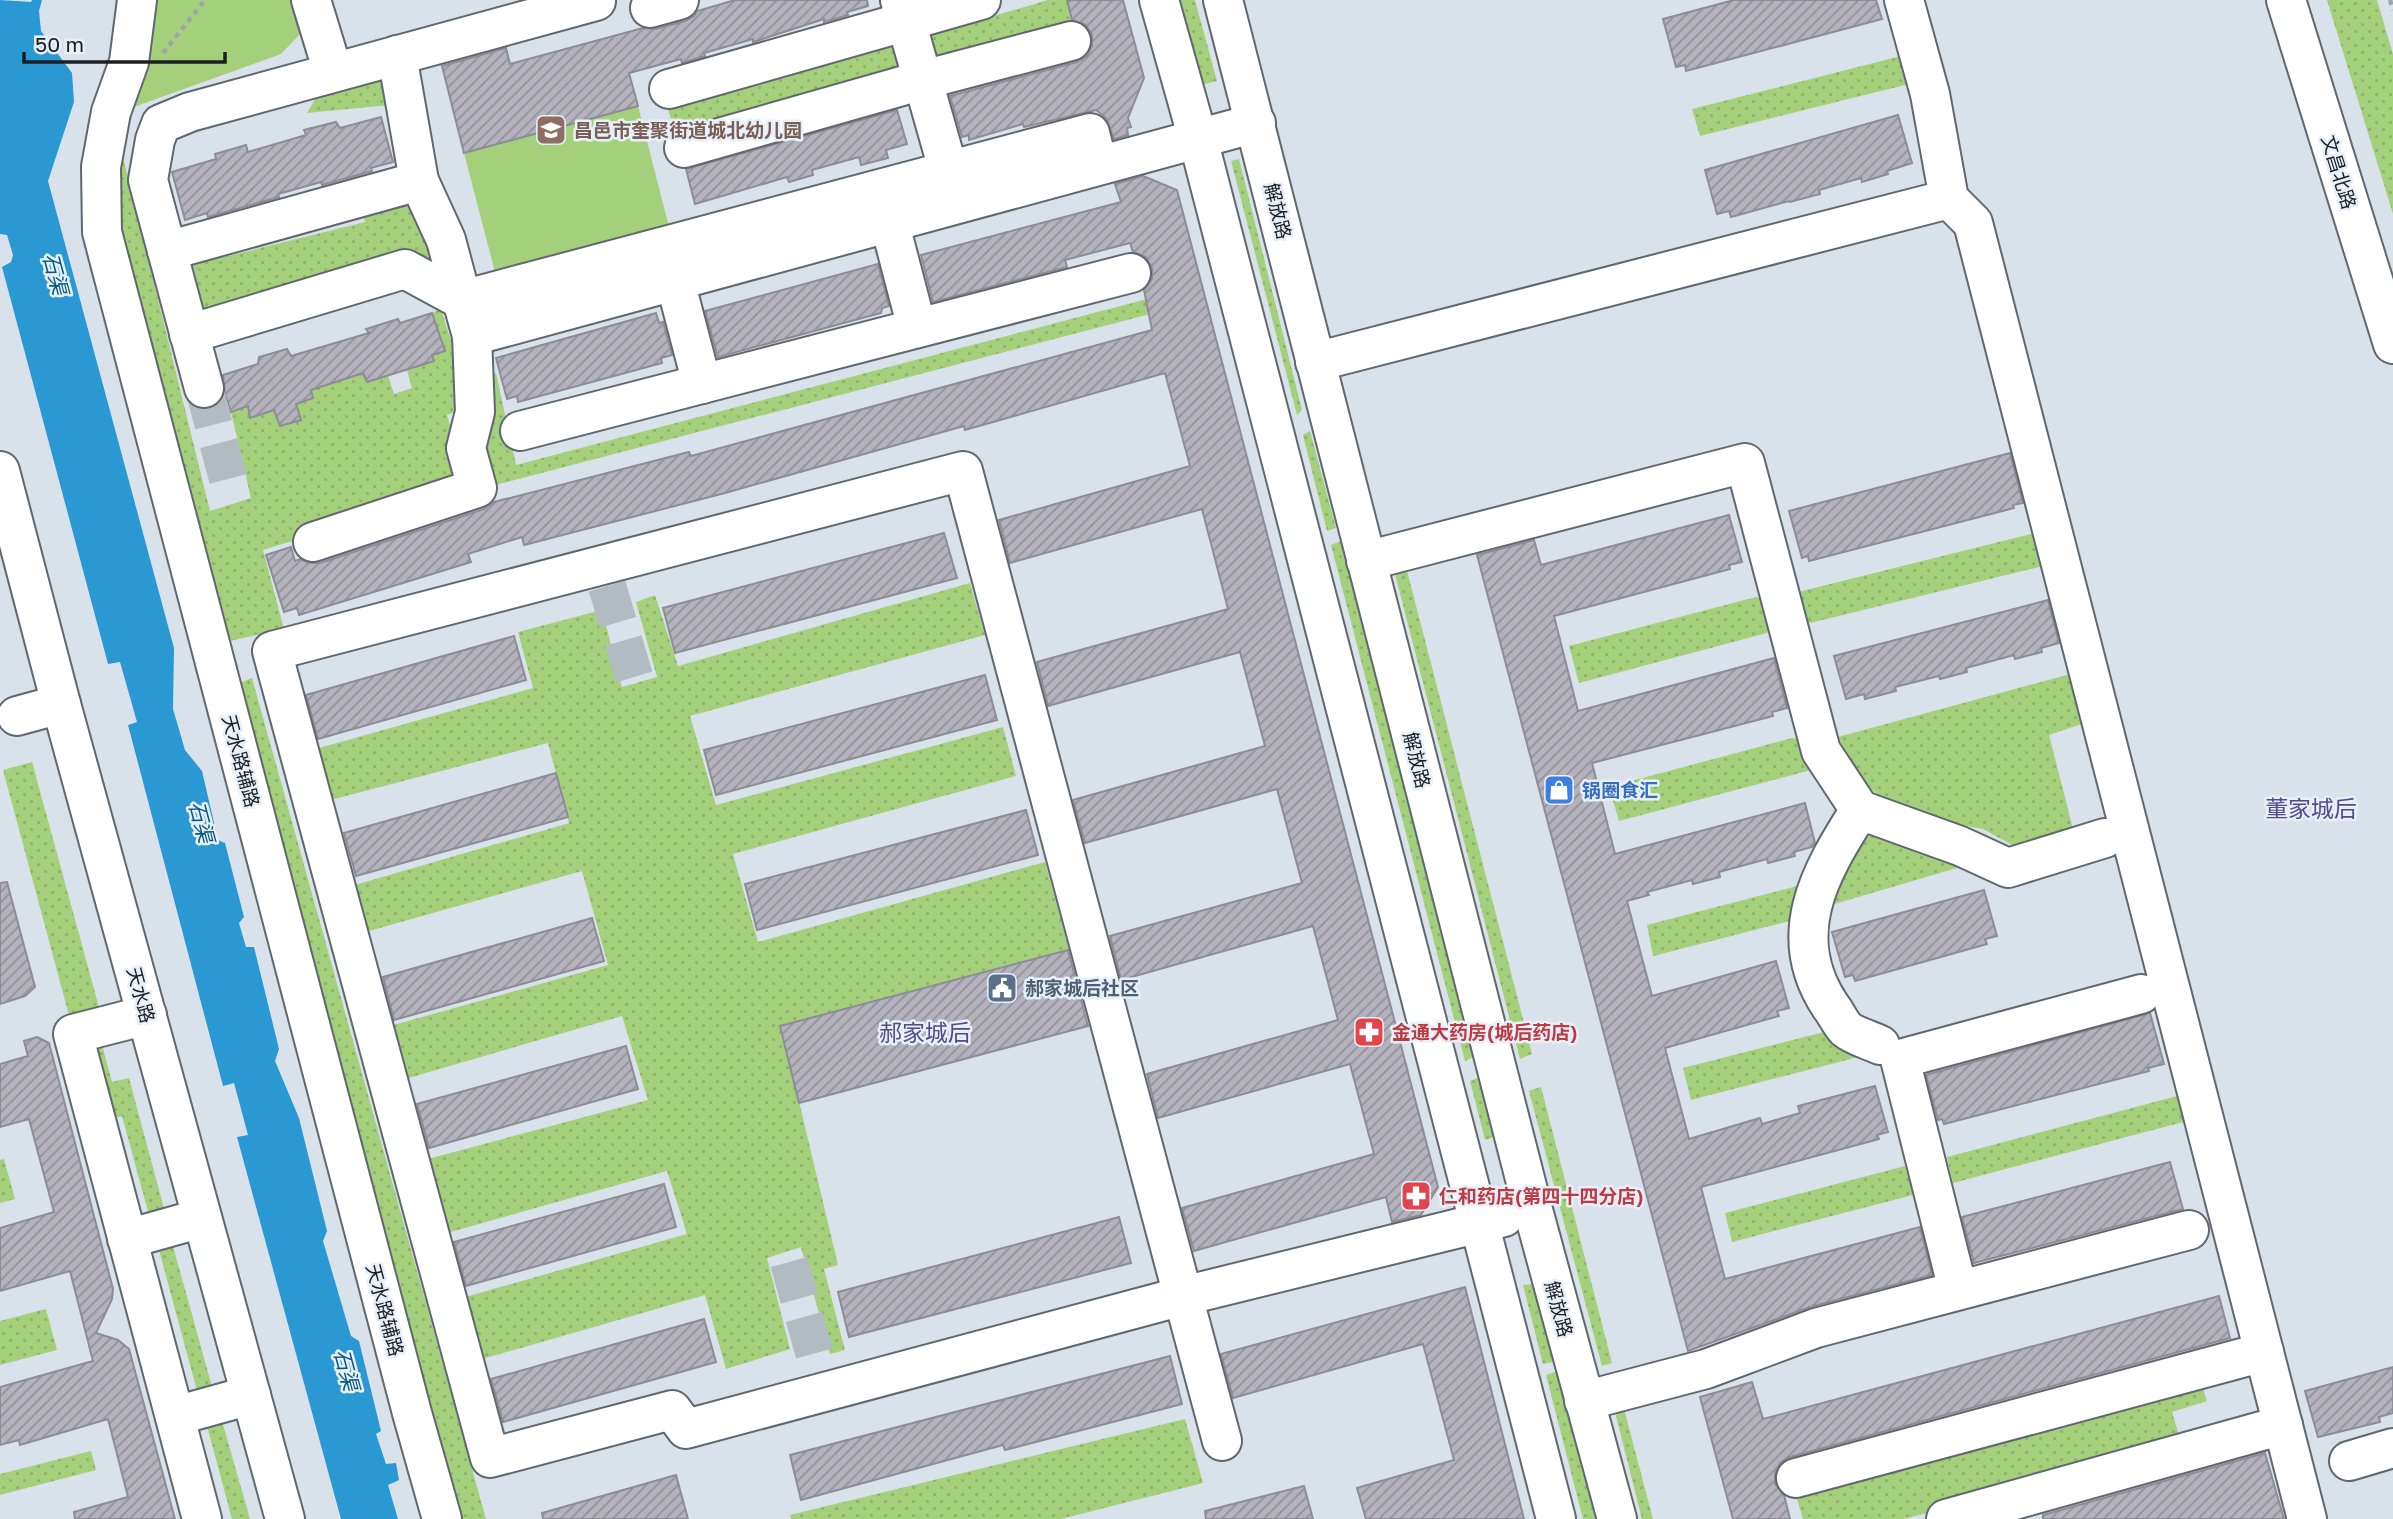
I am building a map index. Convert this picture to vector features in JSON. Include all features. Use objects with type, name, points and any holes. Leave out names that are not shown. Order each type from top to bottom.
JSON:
[{"type":"street","name":"天水路辅路","points":[[137,0],[129,62],[111,112],[102,167],[102,232],[442,1519]]},
{"type":"street","points":[[311,0],[333,72]]},
{"type":"street","points":[[669,89],[903,10],[981,0]]},
{"type":"street","points":[[1159,0],[1198,139],[1556,1519]]},
{"type":"street","name":"解放路","points":[[1223,0],[1532,1210],[1617,1519]]},
{"type":"street","points":[[1904,0],[1930,93],[1949,199],[1973,223],[2307,1519]]},
{"type":"street","name":"文昌北路","points":[[2286,0],[2382,267],[2393,344]]},
{"type":"street","points":[[204,388],[148,180],[155,140],[161,124],[190,112],[596,1]]},
{"type":"street","points":[[903,10],[953,189]]},
{"type":"street","points":[[684,148],[1071,41]]},
{"type":"street","points":[[313,542],[477,488],[466,448],[475,412],[472,336],[446,240],[419,181],[397,55]]},
{"type":"street","points":[[472,336],[671,264],[953,189],[1090,133],[1098,165],[1256,123]]},
{"type":"street","points":[[167,251],[419,181]]},
{"type":"street","points":[[1315,362],[1949,199]]},
{"type":"street","points":[[885,207],[917,328]]},
{"type":"street","points":[[189,334],[405,268],[462,300],[671,264]]},
{"type":"street","points":[[671,264],[702,384]]},
{"type":"street","points":[[520,431],[1131,272]]},
{"type":"street","points":[[1364,551],[1745,463],[1821,751],[1860,810],[1960,846],[2008,868],[2105,838]]},
{"type":"street","name":"天水路","points":[[0,471],[61,704],[285,1519]]},
{"type":"street","points":[[216,666],[605,576],[963,471],[1222,1441]]},
{"type":"street","points":[[1364,551],[1568,486]]},
{"type":"street","points":[[272,651],[490,1458],[672,1410],[686,1429],[821,1376],[1183,1296],[1532,1210]]},
{"type":"street","points":[[18,716],[61,704]]},
{"type":"street","points":[[1860,810],[1840,841],[1821,880],[1808,918],[1809,957],[1821,992],[1847,1030],[1880,1045]]},
{"type":"street","points":[[1958,1290],[1900,1059],[2141,994]]},
{"type":"street","points":[[146,1015],[72,1034],[202,1519]]},
{"type":"street","points":[[127,1238],[202,1218]]},
{"type":"street","points":[[1584,1401],[1706,1369],[1816,1328],[2189,1230]]},
{"type":"street","points":[[1796,1478],[2264,1352]]},
{"type":"street","points":[[175,1416],[251,1395]]},
{"type":"street","points":[[1946,1519],[2283,1425]]},
{"type":"street","points":[[2349,1461],[2393,1448]]},
{"type":"path","points":[[2390,0],[2393,10]]},
{"type":"green space","points":[[156,0],[294,0],[301,33],[281,54],[134,107],[142,83]]},
{"type":"green space","points":[[1048,0],[1067,0],[1073,24],[929,63],[922,37]]},
{"type":"green space","points":[[1178,0],[1195,0],[1217,81],[1201,85]]},
{"type":"green space","points":[[2327,0],[2377,0],[2393,54],[2393,214]]},
{"type":"green space","points":[[893,41],[901,70],[675,134],[667,105]]},
{"type":"green space","points":[[1905,55],[1913,83],[1700,136],[1692,109]]},
{"type":"green space","points":[[384,67],[400,104],[307,113],[323,85]]},
{"type":"green space","points":[[638,106],[669,227],[495,272],[464,153]]},
{"type":"green space","points":[[134,107],[122,153],[210,511],[251,498],[231,412],[248,406],[250,418],[274,410],[280,426],[301,420],[296,404],[313,398],[311,390],[363,373],[367,382],[388,375],[394,394],[412,388],[407,370],[433,361],[429,353],[445,351],[432,313],[441,309],[460,369],[467,407],[447,415],[469,487],[263,550],[284,629],[225,642],[119,225],[112,167]]},
{"type":"green space","points":[[1239,159],[1302,410],[1297,415],[1231,161]]},
{"type":"green space","points":[[409,204],[444,267],[204,319],[189,259],[221,248],[224,257],[365,222],[363,214]]},
{"type":"green space","points":[[1147,299],[1150,314],[488,487],[476,439],[485,378],[496,373],[516,465]]},
{"type":"green space","points":[[1310,431],[1336,528],[1327,531],[1303,435]]},
{"type":"green space","points":[[2039,532],[2047,565],[1810,623],[1804,619],[1798,595],[1802,591]]},
{"type":"green space","points":[[1341,541],[1473,1057],[1465,1061],[1331,545]]},
{"type":"green space","points":[[1405,563],[1532,1054],[1520,1059],[1394,570]]},
{"type":"green space","points":[[970,583],[985,635],[690,716],[716,805],[1003,727],[1016,776],[733,854],[758,942],[1045,862],[1069,949],[781,1026],[838,1265],[824,1269],[845,1350],[830,1354],[801,1247],[767,1258],[790,1349],[726,1369],[705,1295],[479,1360],[462,1298],[687,1234],[667,1171],[447,1233],[428,1159],[648,1100],[622,1016],[405,1079],[390,1026],[608,965],[582,871],[362,933],[348,887],[569,823],[548,743],[327,801],[312,750],[533,688],[518,632],[602,610],[622,687],[657,677],[636,602],[655,595],[678,666]]},
{"type":"green space","points":[[1760,598],[1769,628],[1767,633],[1579,683],[1569,646]]},
{"type":"green space","points":[[2074,673],[2087,722],[2049,735],[2073,829],[2014,846],[1983,829],[1935,820],[1881,797],[1864,783],[1838,737]]},
{"type":"green space","points":[[252,678],[486,1519],[460,1519],[234,685]]},
{"type":"green space","points":[[1792,738],[1803,740],[1815,769],[1619,821],[1609,787]]},
{"type":"green space","points":[[32,762],[100,1011],[70,1019],[3,770]]},
{"type":"green space","points":[[1873,834],[1967,865],[1831,905],[1863,840]]},
{"type":"green space","points":[[1805,884],[1794,920],[1653,956],[1647,925]]},
{"type":"green space","points":[[1828,1031],[1866,1055],[1691,1100],[1683,1068]]},
{"type":"green space","points":[[101,1041],[112,1082],[129,1078],[166,1216],[150,1219],[122,1116],[108,1120],[88,1044]]},
{"type":"green space","points":[[1478,1078],[1494,1137],[1485,1140],[1470,1081]]},
{"type":"green space","points":[[1541,1087],[1612,1363],[1602,1366],[1529,1091]]},
{"type":"green space","points":[[2181,1095],[2187,1121],[1953,1183],[1947,1157]]},
{"type":"green space","points":[[4,1159],[15,1199],[0,1203],[0,1160]]},
{"type":"green space","points":[[1905,1166],[1913,1195],[1732,1242],[1725,1213]]},
{"type":"green space","points":[[173,1246],[214,1394],[199,1398],[159,1250]]},
{"type":"green space","points":[[1533,1284],[1553,1362],[1543,1364],[1523,1285]]},
{"type":"green space","points":[[46,1309],[57,1350],[0,1365],[0,1321]]},
{"type":"green space","points":[[1557,1371],[1596,1519],[1583,1519],[1546,1375]]},
{"type":"green space","points":[[2202,1385],[2207,1401],[2172,1412],[2182,1445],[1904,1519],[1803,1519],[1797,1499]]},
{"type":"green space","points":[[1624,1409],[1653,1519],[1642,1519],[1615,1412]]},
{"type":"green space","points":[[1185,1419],[1203,1483],[1061,1519],[791,1519],[790,1515]]},
{"type":"green space","points":[[222,1421],[250,1519],[232,1519],[207,1426]]},
{"type":"green space","points":[[91,1451],[96,1470],[0,1495],[0,1474]]},
{"type":"water","name":"石渠","points":[[0,0],[42,0],[39,11],[41,31],[72,73],[74,102],[48,181],[174,648],[173,709],[185,750],[202,771],[218,840],[225,843],[244,917],[239,923],[246,947],[254,947],[279,1049],[275,1061],[299,1118],[327,1231],[323,1241],[351,1336],[359,1341],[381,1431],[376,1434],[386,1464],[396,1463],[399,1480],[388,1485],[398,1519],[341,1519],[237,1137],[248,1135],[234,1083],[223,1086],[128,725],[137,722],[120,662],[108,664],[2,267],[11,262],[13,255],[7,235],[0,234]]},
{"type":"building","points":[[735,0],[867,0],[868,6],[824,22],[824,19],[753,42],[753,39],[704,53],[705,56],[682,63],[681,59],[629,73],[638,106],[464,153],[442,66],[506,48],[510,64],[643,28],[656,29],[685,21],[697,11]]},
{"type":"building","points":[[1067,0],[1123,0],[1144,78],[1128,118],[1131,127],[1127,128],[1128,135],[1114,139],[1106,118],[1096,110],[1024,127],[1023,124],[969,140],[969,135],[962,137],[950,96],[1077,62],[1087,56],[1092,46],[1092,35],[1086,25],[1072,20]]},
{"type":"building","points":[[1734,0],[1876,0],[1882,19],[1686,71],[1685,65],[1676,67],[1663,19]]},
{"type":"building","points":[[897,110],[907,144],[886,150],[888,158],[861,165],[859,157],[812,170],[813,175],[789,182],[787,177],[695,204],[686,169]]},
{"type":"building","points":[[1898,115],[1912,163],[1887,171],[1888,174],[1862,182],[1861,178],[1819,190],[1820,194],[1790,202],[1731,217],[1729,211],[1717,214],[1705,170]]},
{"type":"building","points":[[381,117],[393,162],[371,168],[372,171],[278,194],[279,197],[208,217],[207,213],[185,220],[172,172],[216,159],[215,154],[246,145],[248,152],[306,135],[304,130],[336,122],[340,128]]},
{"type":"building","points":[[1143,176],[1177,190],[1438,1187],[1421,1215],[1392,1222],[1386,1197],[1194,1251],[1182,1208],[1374,1154],[1350,1064],[1158,1118],[1147,1074],[1338,1020],[1313,926],[1121,980],[1110,936],[1302,883],[1277,789],[1085,843],[1073,800],[1265,746],[1240,652],[1048,706],[1037,662],[1228,609],[1202,509],[1010,563],[999,520],[1190,466],[1165,373],[965,430],[964,426],[725,493],[524,545],[522,537],[468,554],[471,562],[299,615],[297,608],[284,612],[266,555],[291,547],[295,561],[300,559],[309,563],[320,563],[484,509],[494,502],[689,452],[691,456],[1152,330],[1144,290],[1152,279],[1152,268],[1146,257],[1133,252],[1130,243],[1065,260],[1067,267],[933,302],[921,255],[1121,202],[1115,184]]},
{"type":"building","points":[[878,264],[889,306],[882,308],[881,313],[718,357],[705,311]]},
{"type":"building","points":[[432,313],[445,351],[432,355],[434,361],[367,382],[363,373],[311,390],[313,398],[296,404],[301,420],[280,426],[274,410],[250,418],[248,406],[231,412],[223,375],[258,364],[259,357],[287,349],[291,356],[369,333],[366,329],[398,319],[400,323]]},
{"type":"building","points":[[656,313],[659,323],[663,322],[672,355],[661,358],[662,363],[518,402],[517,396],[507,399],[496,358]]},
{"type":"building","points":[[2010,453],[2023,503],[2013,505],[2014,508],[1809,561],[1808,556],[1802,558],[1789,511]]},
{"type":"building","points":[[1729,515],[1742,562],[1729,565],[1730,569],[1554,616],[1578,711],[1774,658],[1787,708],[1772,712],[1773,716],[1592,763],[1615,854],[1805,803],[1815,843],[1812,847],[1794,852],[1795,856],[1768,863],[1767,859],[1719,872],[1720,877],[1693,884],[1692,880],[1647,892],[1649,895],[1627,901],[1652,996],[1776,961],[1789,1008],[1777,1011],[1779,1016],[1665,1048],[1689,1139],[1760,1118],[1762,1124],[1800,1113],[1798,1106],[1875,1086],[1888,1132],[1877,1135],[1879,1139],[1701,1187],[1725,1279],[1920,1227],[1932,1275],[1810,1307],[1688,1351],[1477,555],[1534,540],[1541,565]]},
{"type":"building","points":[[944,533],[957,578],[675,653],[663,608]]},
{"type":"building","points":[[2048,600],[2059,643],[2041,648],[2042,652],[2015,659],[2014,655],[1966,668],[1967,672],[1895,687],[1896,691],[1865,699],[1864,694],[1846,699],[1834,656]]},
{"type":"building","points":[[514,636],[526,680],[318,739],[306,695]]},
{"type":"building","points":[[985,675],[997,720],[716,795],[704,750]]},
{"type":"building","points":[[556,773],[568,817],[356,876],[344,833]]},
{"type":"building","points":[[1026,810],[1038,855],[757,930],[745,884]]},
{"type":"building","points":[[7,882],[35,987],[25,996],[0,1004],[0,883]]},
{"type":"building","points":[[1984,890],[1997,936],[1985,939],[1987,944],[1855,981],[1853,975],[1845,977],[1832,932]]},
{"type":"building","points":[[592,918],[604,961],[394,1020],[383,977]]},
{"type":"building","name":"郝家城后社区","points":[[1068,950],[1088,1026],[799,1103],[780,1026]]},
{"type":"building","points":[[2150,1013],[2164,1064],[2148,1068],[2149,1071],[1944,1124],[1942,1119],[1938,1120],[1926,1075]]},
{"type":"building","points":[[37,1037],[49,1043],[113,1289],[112,1299],[96,1333],[118,1340],[129,1349],[175,1519],[75,1519],[74,1512],[128,1497],[108,1419],[20,1445],[19,1440],[0,1445],[0,1387],[93,1361],[70,1271],[0,1291],[0,1228],[54,1212],[29,1119],[0,1127],[0,1064],[28,1056],[24,1041]]},
{"type":"building","points":[[626,1046],[638,1089],[429,1148],[417,1104]]},
{"type":"building","points":[[2170,1162],[2183,1209],[1974,1263],[1962,1217]]},
{"type":"building","points":[[664,1184],[676,1227],[466,1286],[454,1242]]},
{"type":"building","points":[[1119,1217],[1131,1263],[849,1337],[838,1292]]},
{"type":"building","points":[[1465,1287],[1524,1519],[1366,1519],[1357,1488],[1454,1460],[1423,1344],[1233,1398],[1221,1354]]},
{"type":"building","points":[[2219,1296],[2230,1338],[1790,1457],[1780,1463],[1775,1473],[1775,1484],[1784,1495],[1790,1519],[1733,1519],[1700,1397],[1752,1382],[1763,1419]]},
{"type":"building","points":[[704,1319],[716,1362],[503,1422],[491,1379]]},
{"type":"building","points":[[1170,1356],[1182,1404],[1005,1450],[1003,1445],[801,1500],[790,1455]]},
{"type":"building","points":[[2393,1367],[2393,1413],[2379,1417],[2380,1422],[2318,1437],[2305,1391]]},
{"type":"building","points":[[2265,1453],[2284,1519],[2043,1519],[2043,1515]]},
{"type":"building","points":[[676,1475],[688,1519],[543,1519],[542,1513]]},
{"type":"building","points":[[1304,1486],[1313,1519],[1206,1519],[1205,1511]]},
{"type":"tunnel","points":[[204,388],[228,479]]},
{"type":"tunnel","points":[[607,586],[635,680]]},
{"type":"tunnel","points":[[789,1262],[817,1363]]},
{"type":"place","name":"昌邑市奎聚街道城北幼儿园","points":[[551,130]]},
{"type":"place","name":"锅圈食汇","points":[[1559,790]]},
{"type":"place","name":"郝家城后社区","points":[[1002,988]]},
{"type":"place","name":"金通大药房(城后药店)","points":[[1369,1032]]},
{"type":"place","name":"仁和药店(第四十四分店)","points":[[1416,1196]]},
{"type":"district","name":"董家城后","points":[[2311,809]]},
{"type":"district","name":"郝家城后","points":[[925,1033]]}]
